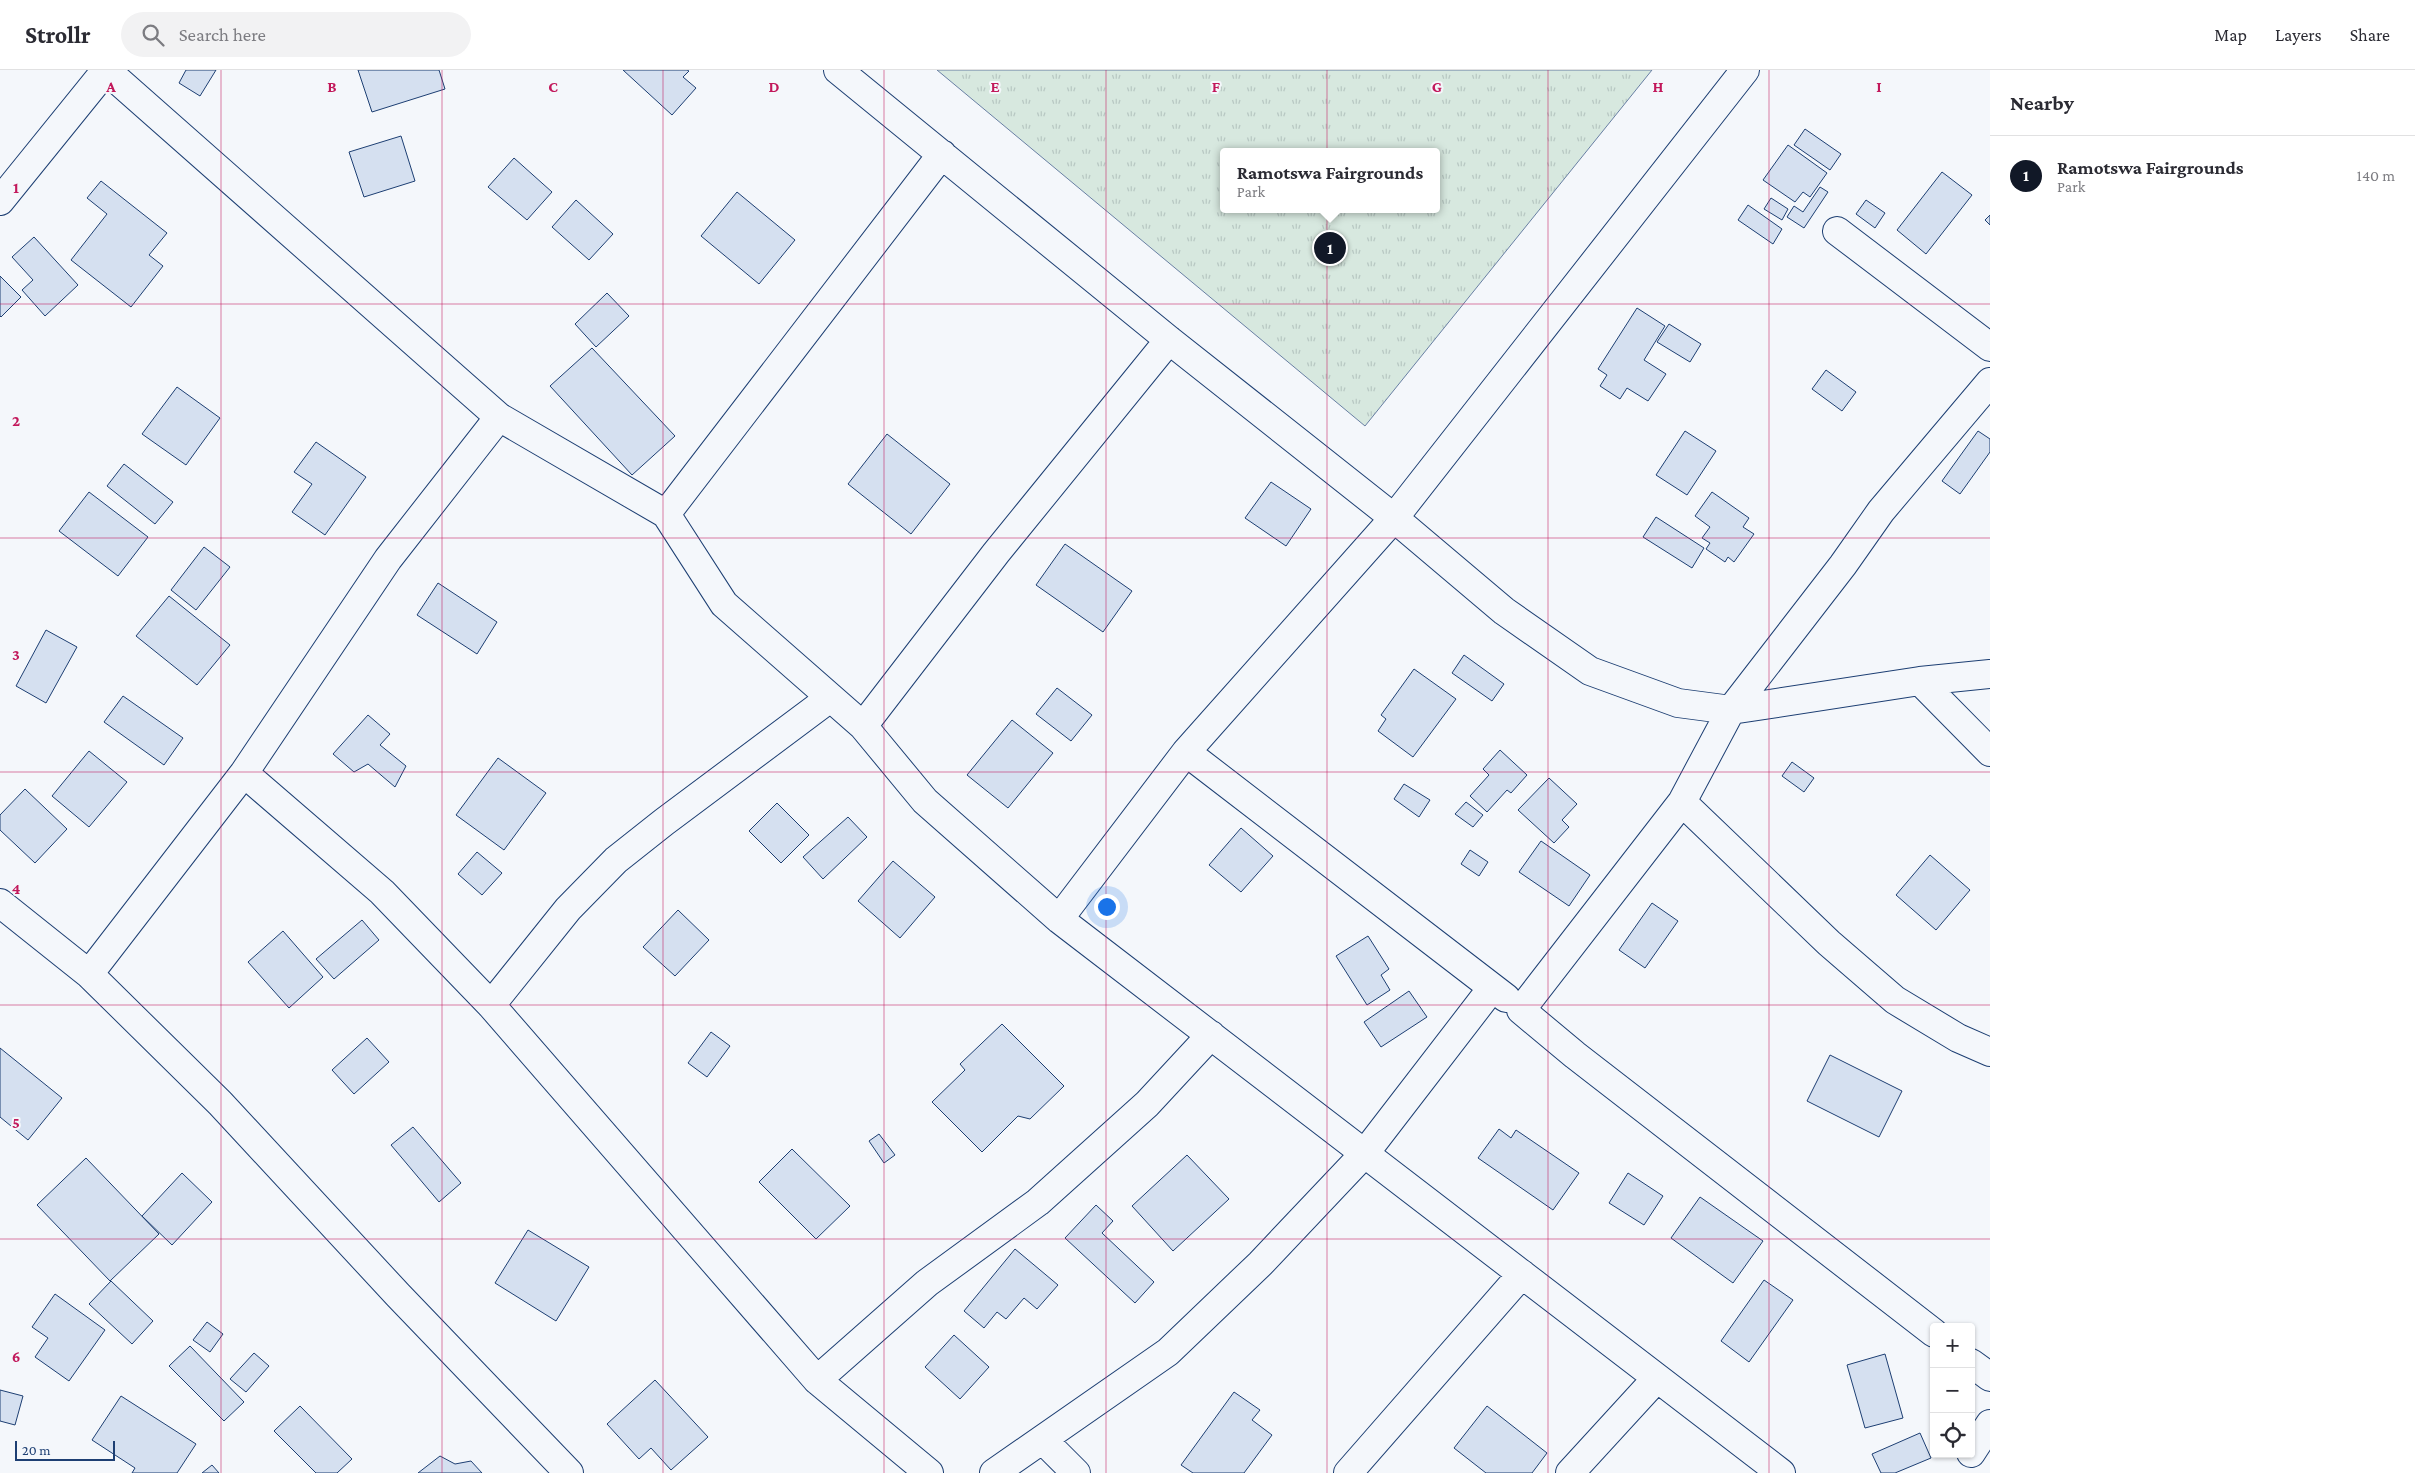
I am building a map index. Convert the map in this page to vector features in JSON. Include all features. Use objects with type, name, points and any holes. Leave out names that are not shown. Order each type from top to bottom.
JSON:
[{"type":"street","points":[[0,201],[106,70],[499,417],[666,514],[724,604],[863,726],[925,801],[1059,919],[1781,1473]]},
{"type":"street","points":[[838,70],[1169,340],[1394,518],[1504,611],[1590,671],[1678,703],[1731,710],[1920,681],[1990,674]]},
{"type":"street","points":[[1059,919],[1186,752],[1394,518],[1745,70]]},
{"type":"street","points":[[666,514],[942,154]]},
{"type":"street","points":[[1837,231],[1990,347]]},
{"type":"street","points":[[863,726],[996,553],[1169,340]]},
{"type":"street","points":[[1521,1010],[1682,802],[1731,710],[1843,564],[1881,511],[1990,382]]},
{"type":"street","points":[[89,974],[244,773],[388,559],[499,417]]},
{"type":"street","points":[[1920,681],[1990,752]]},
{"type":"street","points":[[490,1005],[568,909],[616,860],[830,698]]},
{"type":"street","points":[[1186,752],[1521,1010],[1575,1055],[1930,1330]]},
{"type":"street","points":[[244,773],[382,892],[490,1005],[818,1380],[929,1473]]},
{"type":"street","points":[[1682,802],[1829,943],[1895,1000],[1958,1038],[1990,1052]]},
{"type":"street","points":[[0,904],[89,974],[220,1103],[398,1295],[569,1473]]},
{"type":"street","points":[[994,1473],[1168,1352],[1260,1264],[1365,1153],[1492,988]]},
{"type":"street","points":[[818,1380],[927,1283],[1038,1202],[1147,1104],[1211,1035]]},
{"type":"street","points":[[1348,1473],[1522,1274]]},
{"type":"street","points":[[1975,1365],[1990,1377]]},
{"type":"street","points":[[1570,1473],[1657,1378]]},
{"type":"street","points":[[1975,1448],[1990,1424]]},
{"type":"street","points":[[1043,1440],[1076,1473]]},
{"type":"street","points":[[1959,1473],[1968,1458]]},
{"type":"green space","points":[[937,70],[1652,70],[1365,426]]},
{"type":"building","points":[[186,70],[216,70],[200,96],[179,83]]},
{"type":"building","points":[[358,70],[439,70],[445,89],[372,112]]},
{"type":"building","points":[[623,70],[687,70],[689,71],[683,77],[696,88],[672,115]]},
{"type":"building","points":[[1805,129],[1841,154],[1830,170],[1794,145]]},
{"type":"building","points":[[401,136],[415,181],[364,197],[349,152]]},
{"type":"building","points":[[1788,145],[1827,173],[1810,197],[1803,192],[1795,202],[1763,180]]},
{"type":"building","points":[[514,158],[552,192],[527,220],[488,187]]},
{"type":"building","points":[[1942,172],[1972,195],[1926,254],[1897,230]]},
{"type":"building","points":[[101,181],[167,233],[149,255],[163,266],[131,307],[71,260],[107,214],[87,198]]},
{"type":"building","points":[[1820,187],[1828,192],[1804,228],[1787,217],[1794,206],[1803,212]]},
{"type":"building","points":[[737,192],[795,240],[759,284],[701,236]]},
{"type":"building","points":[[1771,198],[1788,209],[1782,220],[1764,209]]},
{"type":"building","points":[[576,200],[613,234],[589,260],[552,227]]},
{"type":"building","points":[[1866,200],[1885,213],[1875,228],[1856,214]]},
{"type":"building","points":[[1748,205],[1782,229],[1773,244],[1738,220]]},
{"type":"building","points":[[1990,215],[1990,225],[1985,220]]},
{"type":"building","points":[[34,237],[78,285],[45,316],[22,290],[33,280],[12,257]]},
{"type":"building","points":[[0,276],[21,297],[1,317],[0,316]]},
{"type":"building","points":[[607,293],[629,316],[596,347],[575,324]]},
{"type":"building","points":[[1637,308],[1665,326],[1644,360],[1666,374],[1648,401],[1627,388],[1620,399],[1600,386],[1607,375],[1598,369]]},
{"type":"building","points":[[1669,324],[1701,344],[1690,362],[1657,342]]},
{"type":"building","points":[[592,348],[675,436],[632,475],[550,386]]},
{"type":"building","points":[[1826,370],[1856,392],[1842,411],[1812,389]]},
{"type":"building","points":[[177,387],[220,418],[186,465],[142,434]]},
{"type":"building","points":[[1685,431],[1716,451],[1687,495],[1656,475]]},
{"type":"building","points":[[1978,431],[1990,439],[1990,452],[1960,494],[1942,481]]},
{"type":"building","points":[[887,434],[950,484],[911,534],[848,484]]},
{"type":"building","points":[[316,442],[366,477],[325,535],[292,512],[312,484],[294,472]]},
{"type":"building","points":[[124,464],[173,502],[155,524],[107,486]]},
{"type":"building","points":[[1271,482],[1311,509],[1286,546],[1245,518]]},
{"type":"building","points":[[89,492],[148,537],[118,576],[59,531]]},
{"type":"building","points":[[1712,492],[1749,518],[1743,527],[1754,534],[1734,562],[1728,557],[1725,562],[1706,549],[1710,543],[1702,538],[1710,527],[1695,516]]},
{"type":"building","points":[[1656,517],[1704,548],[1692,568],[1643,537]]},
{"type":"building","points":[[1065,544],[1132,591],[1103,632],[1036,585]]},
{"type":"building","points":[[204,547],[230,567],[196,610],[171,590]]},
{"type":"building","points":[[438,583],[497,622],[477,654],[417,615]]},
{"type":"building","points":[[169,596],[230,645],[197,685],[136,636]]},
{"type":"building","points":[[46,630],[77,647],[46,703],[16,686]]},
{"type":"building","points":[[1464,655],[1504,684],[1492,701],[1452,673]]},
{"type":"building","points":[[1414,669],[1456,699],[1413,757],[1378,731],[1386,719],[1381,715]]},
{"type":"building","points":[[1057,688],[1092,715],[1071,741],[1036,714]]},
{"type":"building","points":[[123,696],[183,738],[164,765],[104,722]]},
{"type":"building","points":[[368,715],[390,734],[380,745],[406,766],[395,787],[368,764],[354,772],[333,754]]},
{"type":"building","points":[[1012,720],[1053,753],[1008,808],[967,775]]},
{"type":"building","points":[[1500,750],[1527,775],[1511,793],[1507,790],[1487,812],[1470,796],[1489,775],[1483,769]]},
{"type":"building","points":[[89,751],[127,782],[89,827],[52,796]]},
{"type":"building","points":[[498,758],[546,793],[504,850],[456,815]]},
{"type":"building","points":[[1792,762],[1814,778],[1804,792],[1782,776]]},
{"type":"building","points":[[1549,778],[1577,804],[1562,820],[1569,827],[1554,843],[1518,810]]},
{"type":"building","points":[[1404,784],[1430,800],[1419,817],[1394,799]]},
{"type":"building","points":[[25,789],[67,829],[35,863],[0,830],[0,815]]},
{"type":"building","points":[[1466,802],[1483,815],[1473,827],[1455,814]]},
{"type":"building","points":[[777,803],[809,835],[781,863],[749,831]]},
{"type":"building","points":[[848,817],[867,837],[823,879],[803,857]]},
{"type":"building","points":[[1241,828],[1273,856],[1241,892],[1209,865]]},
{"type":"building","points":[[1541,841],[1590,875],[1569,906],[1519,872]]},
{"type":"building","points":[[1470,850],[1488,862],[1479,876],[1461,864]]},
{"type":"building","points":[[477,852],[502,873],[482,895],[458,874]]},
{"type":"building","points":[[1930,855],[1970,890],[1936,930],[1896,895]]},
{"type":"building","points":[[893,861],[935,897],[900,938],[858,901]]},
{"type":"building","points":[[1652,903],[1678,921],[1645,968],[1619,950]]},
{"type":"building","points":[[678,910],[709,940],[675,976],[643,947]]},
{"type":"building","points":[[362,920],[379,940],[334,979],[316,959]]},
{"type":"building","points":[[283,931],[323,977],[289,1008],[248,962]]},
{"type":"building","points":[[1368,936],[1389,969],[1381,975],[1390,990],[1367,1005],[1336,956]]},
{"type":"building","points":[[1409,991],[1427,1017],[1381,1047],[1364,1022]]},
{"type":"building","points":[[1002,1024],[1064,1086],[1030,1119],[1018,1116],[982,1152],[932,1102],[965,1070],[960,1064]]},
{"type":"building","points":[[711,1032],[730,1046],[707,1077],[688,1063]]},
{"type":"building","points":[[367,1038],[389,1062],[354,1094],[332,1070]]},
{"type":"building","points":[[0,1048],[62,1098],[28,1140],[0,1117]]},
{"type":"building","points":[[1830,1055],[1902,1091],[1879,1137],[1807,1101]]},
{"type":"building","points":[[413,1127],[461,1183],[439,1202],[391,1145]]},
{"type":"building","points":[[1499,1129],[1511,1138],[1516,1130],[1579,1173],[1553,1210],[1478,1158]]},
{"type":"building","points":[[879,1134],[895,1155],[884,1163],[869,1141]]},
{"type":"building","points":[[792,1149],[850,1206],[816,1239],[759,1182]]},
{"type":"building","points":[[1187,1155],[1229,1199],[1173,1251],[1132,1206]]},
{"type":"building","points":[[86,1158],[159,1234],[110,1281],[37,1205]]},
{"type":"building","points":[[182,1173],[212,1202],[172,1245],[142,1216]]},
{"type":"building","points":[[1628,1173],[1663,1196],[1644,1225],[1609,1203]]},
{"type":"building","points":[[1700,1197],[1763,1241],[1733,1283],[1671,1238]]},
{"type":"building","points":[[1096,1205],[1113,1221],[1102,1233],[1154,1282],[1135,1303],[1065,1238]]},
{"type":"building","points":[[528,1230],[589,1267],[556,1321],[495,1283]]},
{"type":"building","points":[[1015,1249],[1058,1285],[1037,1309],[1024,1298],[1006,1319],[997,1312],[984,1328],[964,1311]]},
{"type":"building","points":[[1764,1280],[1793,1300],[1749,1362],[1721,1341]]},
{"type":"building","points":[[111,1281],[153,1321],[132,1344],[89,1304]]},
{"type":"building","points":[[55,1294],[105,1330],[69,1381],[35,1357],[48,1338],[32,1327]]},
{"type":"building","points":[[207,1322],[223,1334],[210,1352],[193,1340]]},
{"type":"building","points":[[954,1335],[989,1367],[960,1399],[925,1367]]},
{"type":"building","points":[[190,1346],[244,1402],[224,1421],[169,1366]]},
{"type":"building","points":[[254,1353],[269,1366],[246,1392],[230,1379]]},
{"type":"building","points":[[1885,1354],[1903,1418],[1865,1428],[1847,1365]]},
{"type":"building","points":[[655,1380],[708,1437],[671,1470],[651,1448],[639,1459],[607,1424]]},
{"type":"building","points":[[0,1390],[23,1396],[15,1425],[0,1421]]},
{"type":"building","points":[[1234,1392],[1260,1410],[1252,1420],[1272,1435],[1244,1473],[1193,1473],[1181,1465]]},
{"type":"building","points":[[121,1396],[196,1444],[177,1473],[132,1473],[135,1468],[92,1440]]},
{"type":"building","points":[[300,1406],[352,1459],[337,1473],[316,1473],[274,1431]]},
{"type":"building","points":[[1487,1406],[1547,1453],[1532,1473],[1486,1473],[1454,1448]]},
{"type":"building","points":[[1920,1433],[1931,1458],[1895,1473],[1881,1473],[1872,1454]]},
{"type":"building","points":[[440,1456],[455,1464],[471,1461],[482,1473],[418,1473]]},
{"type":"building","points":[[212,1465],[219,1473],[202,1473]]},
{"type":"place","name":"Ramotswa Fairgrounds","points":[[1330,248]]}]
